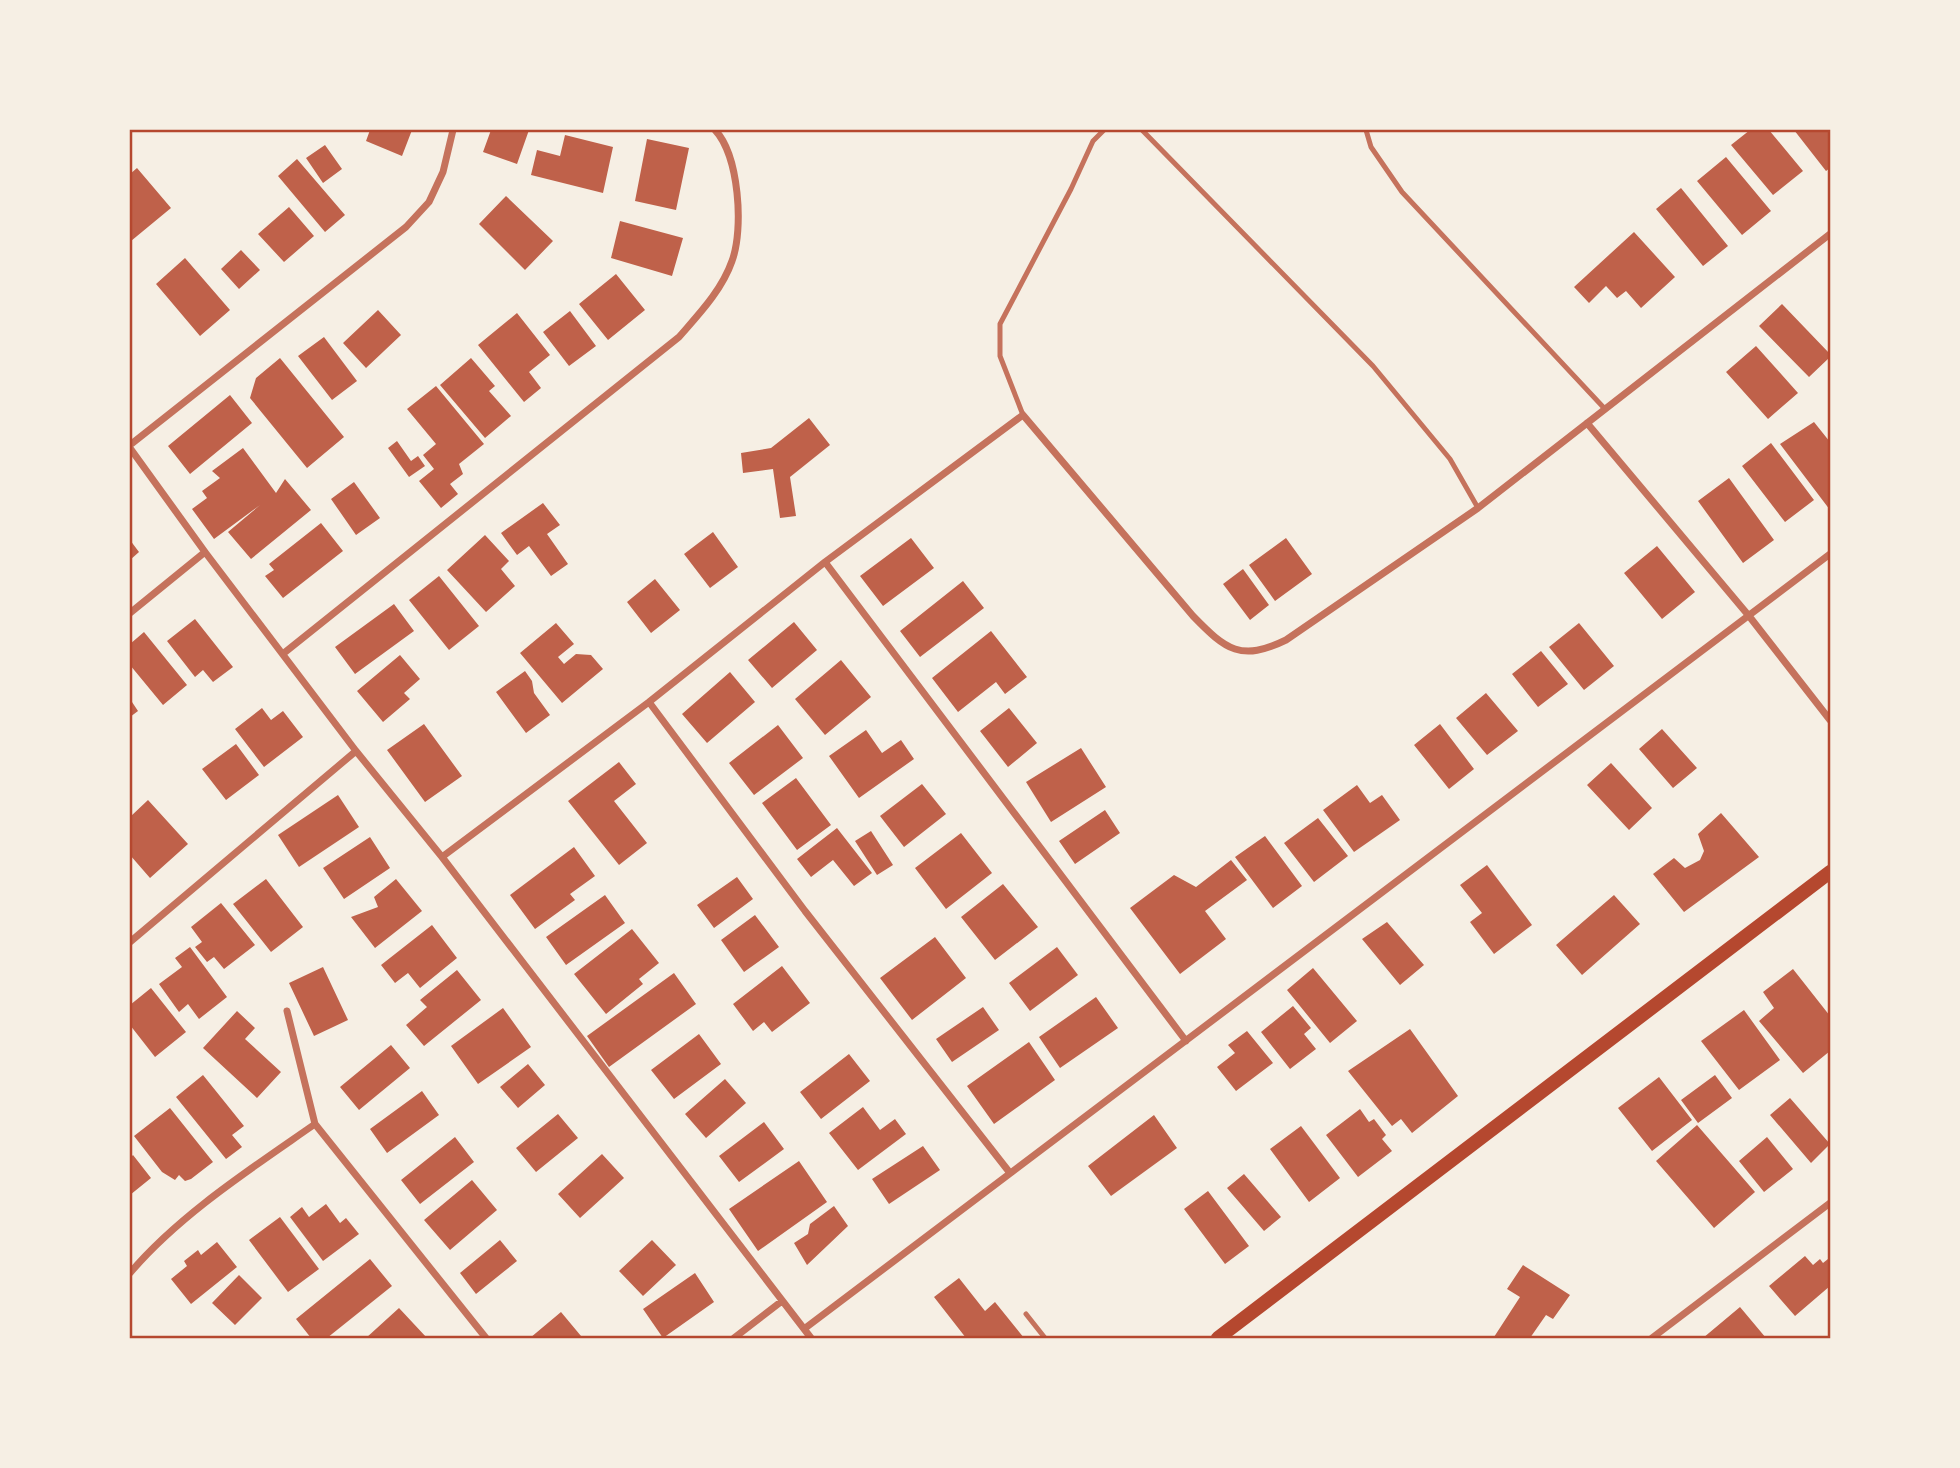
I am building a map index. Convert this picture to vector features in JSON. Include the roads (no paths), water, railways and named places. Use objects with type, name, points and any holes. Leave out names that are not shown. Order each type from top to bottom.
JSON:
[{"type":"main road","points":[[1218,1339],[1282,1287],[1830,872]]},
{"type":"street","points":[[453,130],[443,172],[429,202],[406,227],[130,447],[205,552],[356,751],[442,857],[811,1339]]},
{"type":"street","points":[[284,653],[687,328],[718,290],[733,260],[738,221],[737,184],[728,150],[715,130]]},
{"type":"street","points":[[442,857],[649,702],[825,562],[1023,415],[1193,616],[1213,636],[1240,652],[1265,650],[1286,640],[1478,508],[1830,234]]},
{"type":"street","points":[[1587,423],[1749,616],[1830,720]]},
{"type":"street","points":[[130,613],[205,552]]},
{"type":"street","points":[[804,1329],[1830,554]]},
{"type":"street","points":[[825,562],[1186,1041]]},
{"type":"street","points":[[649,702],[805,911],[1010,1173]]},
{"type":"street","points":[[130,942],[356,751]]},
{"type":"street","points":[[287,1012],[315,1124],[486,1339]]},
{"type":"street","points":[[130,1273],[149,1251],[177,1226],[315,1124]]},
{"type":"street","points":[[1652,1339],[1830,1203]]},
{"type":"street","points":[[734,1339],[782,1301]]},
{"type":"lane","points":[[1023,415],[1000,356],[1000,324],[1071,189],[1093,141],[1104,130]]},
{"type":"lane","points":[[1142,130],[1373,366],[1450,459],[1478,508]]},
{"type":"lane","points":[[1366,130],[1371,147],[1402,192],[1605,409]]},
{"type":"lane","points":[[1026,1314],[1045,1339]]}]
